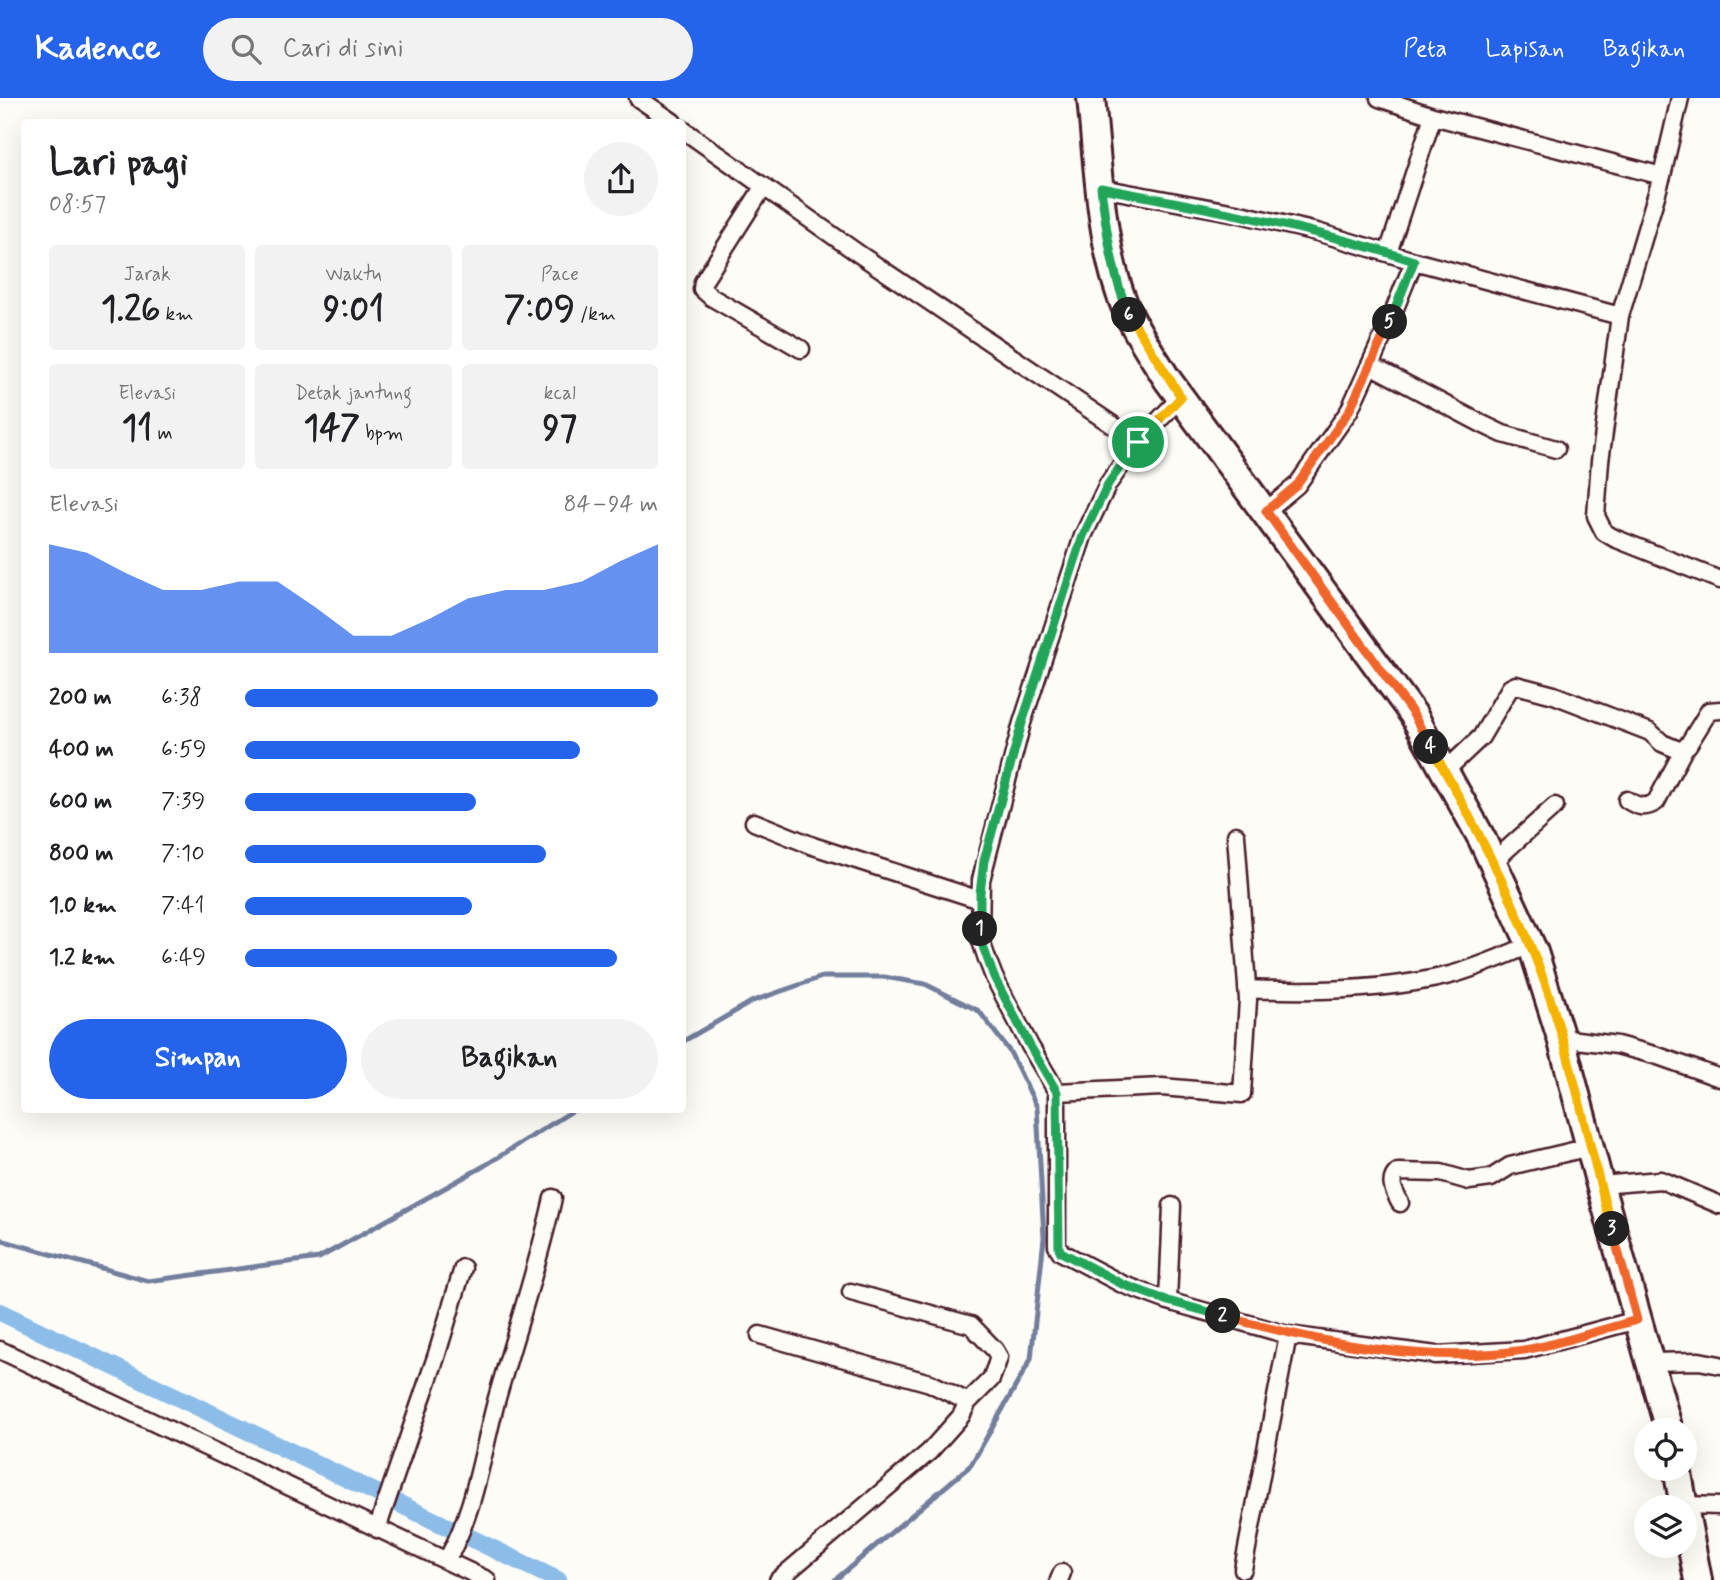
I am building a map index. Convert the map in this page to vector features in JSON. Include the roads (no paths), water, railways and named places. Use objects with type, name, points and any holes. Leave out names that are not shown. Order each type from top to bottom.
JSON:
[{"type":"main road","points":[[1091,98],[1110,256],[1117,285],[1132,323],[1181,397],[1413,714],[1493,862],[1530,946],[1561,1038],[1666,1418]]},
{"type":"main road","points":[[1694,1558],[1698,1580]]},
{"type":"street","points":[[638,98],[669,119]]},
{"type":"street","points":[[1379,98],[1433,116],[1662,176]]},
{"type":"street","points":[[1680,98],[1662,176],[1620,316],[1600,461],[1597,516],[1604,532],[1614,538],[1720,580]]},
{"type":"street","points":[[1388,253],[1433,116]]},
{"type":"street","points":[[686,132],[859,254],[1138,442]]},
{"type":"street","points":[[764,186],[703,282],[702,289],[711,297],[801,349]]},
{"type":"street","points":[[1101,188],[1250,216],[1317,232],[1620,316]]},
{"type":"street","points":[[1266,511],[1297,485],[1349,411],[1414,261]]},
{"type":"street","points":[[1370,365],[1503,434],[1556,449]]},
{"type":"street","points":[[1181,397],[1138,442],[1108,484],[1083,536],[1019,731],[984,861],[980,938],[994,977],[1057,1092],[1059,1248],[1061,1252],[1122,1284],[1168,1301],[1288,1335],[1436,1355],[1524,1350],[1637,1320]]},
{"type":"street","points":[[1445,771],[1481,737],[1510,688],[1516,685],[1650,732],[1671,748],[1684,750]]},
{"type":"street","points":[[1627,800],[1637,807],[1650,806],[1656,802],[1709,711],[1720,710]]},
{"type":"street","points":[[1493,862],[1555,806]]},
{"type":"street","points":[[754,822],[813,846],[980,900]]},
{"type":"street","points":[[1057,1092],[1162,1087],[1242,1094],[1247,989],[1237,835]]},
{"type":"street","points":[[1247,989],[1292,991],[1352,988],[1432,979],[1452,975],[1530,946]]},
{"type":"street","points":[[1561,1038],[1616,1045],[1658,1056],[1720,1078]]},
{"type":"street","points":[[1400,1203],[1392,1182],[1398,1172],[1441,1173],[1469,1181],[1491,1178],[1510,1166],[1590,1147]]},
{"type":"street","points":[[1600,1185],[1661,1180],[1720,1205]]},
{"type":"street","points":[[448,1558],[462,1530],[530,1292],[553,1198]]},
{"type":"street","points":[[1168,1301],[1172,1206]]},
{"type":"street","points":[[377,1529],[463,1268]]},
{"type":"street","points":[[778,1580],[929,1452],[961,1416],[968,1402],[990,1379],[999,1357],[976,1328],[851,1292]]},
{"type":"street","points":[[760,1335],[930,1383],[968,1402]]},
{"type":"street","points":[[1243,1569],[1288,1335]]},
{"type":"street","points":[[0,1350],[377,1529],[448,1558],[487,1580]]},
{"type":"street","points":[[1651,1362],[1699,1361],[1720,1365]]},
{"type":"street","points":[[1697,1507],[1720,1506]]},
{"type":"waterway","points":[[686,1040],[753,1001],[822,977],[884,977],[925,984],[979,1011],[1010,1052],[1037,1107],[1044,1238],[1031,1359],[971,1465],[835,1580]]},
{"type":"waterway","points":[[0,1238],[148,1281],[319,1258],[484,1166],[569,1113]]},
{"type":"waterway","points":[[0,1312],[558,1580]]}]
